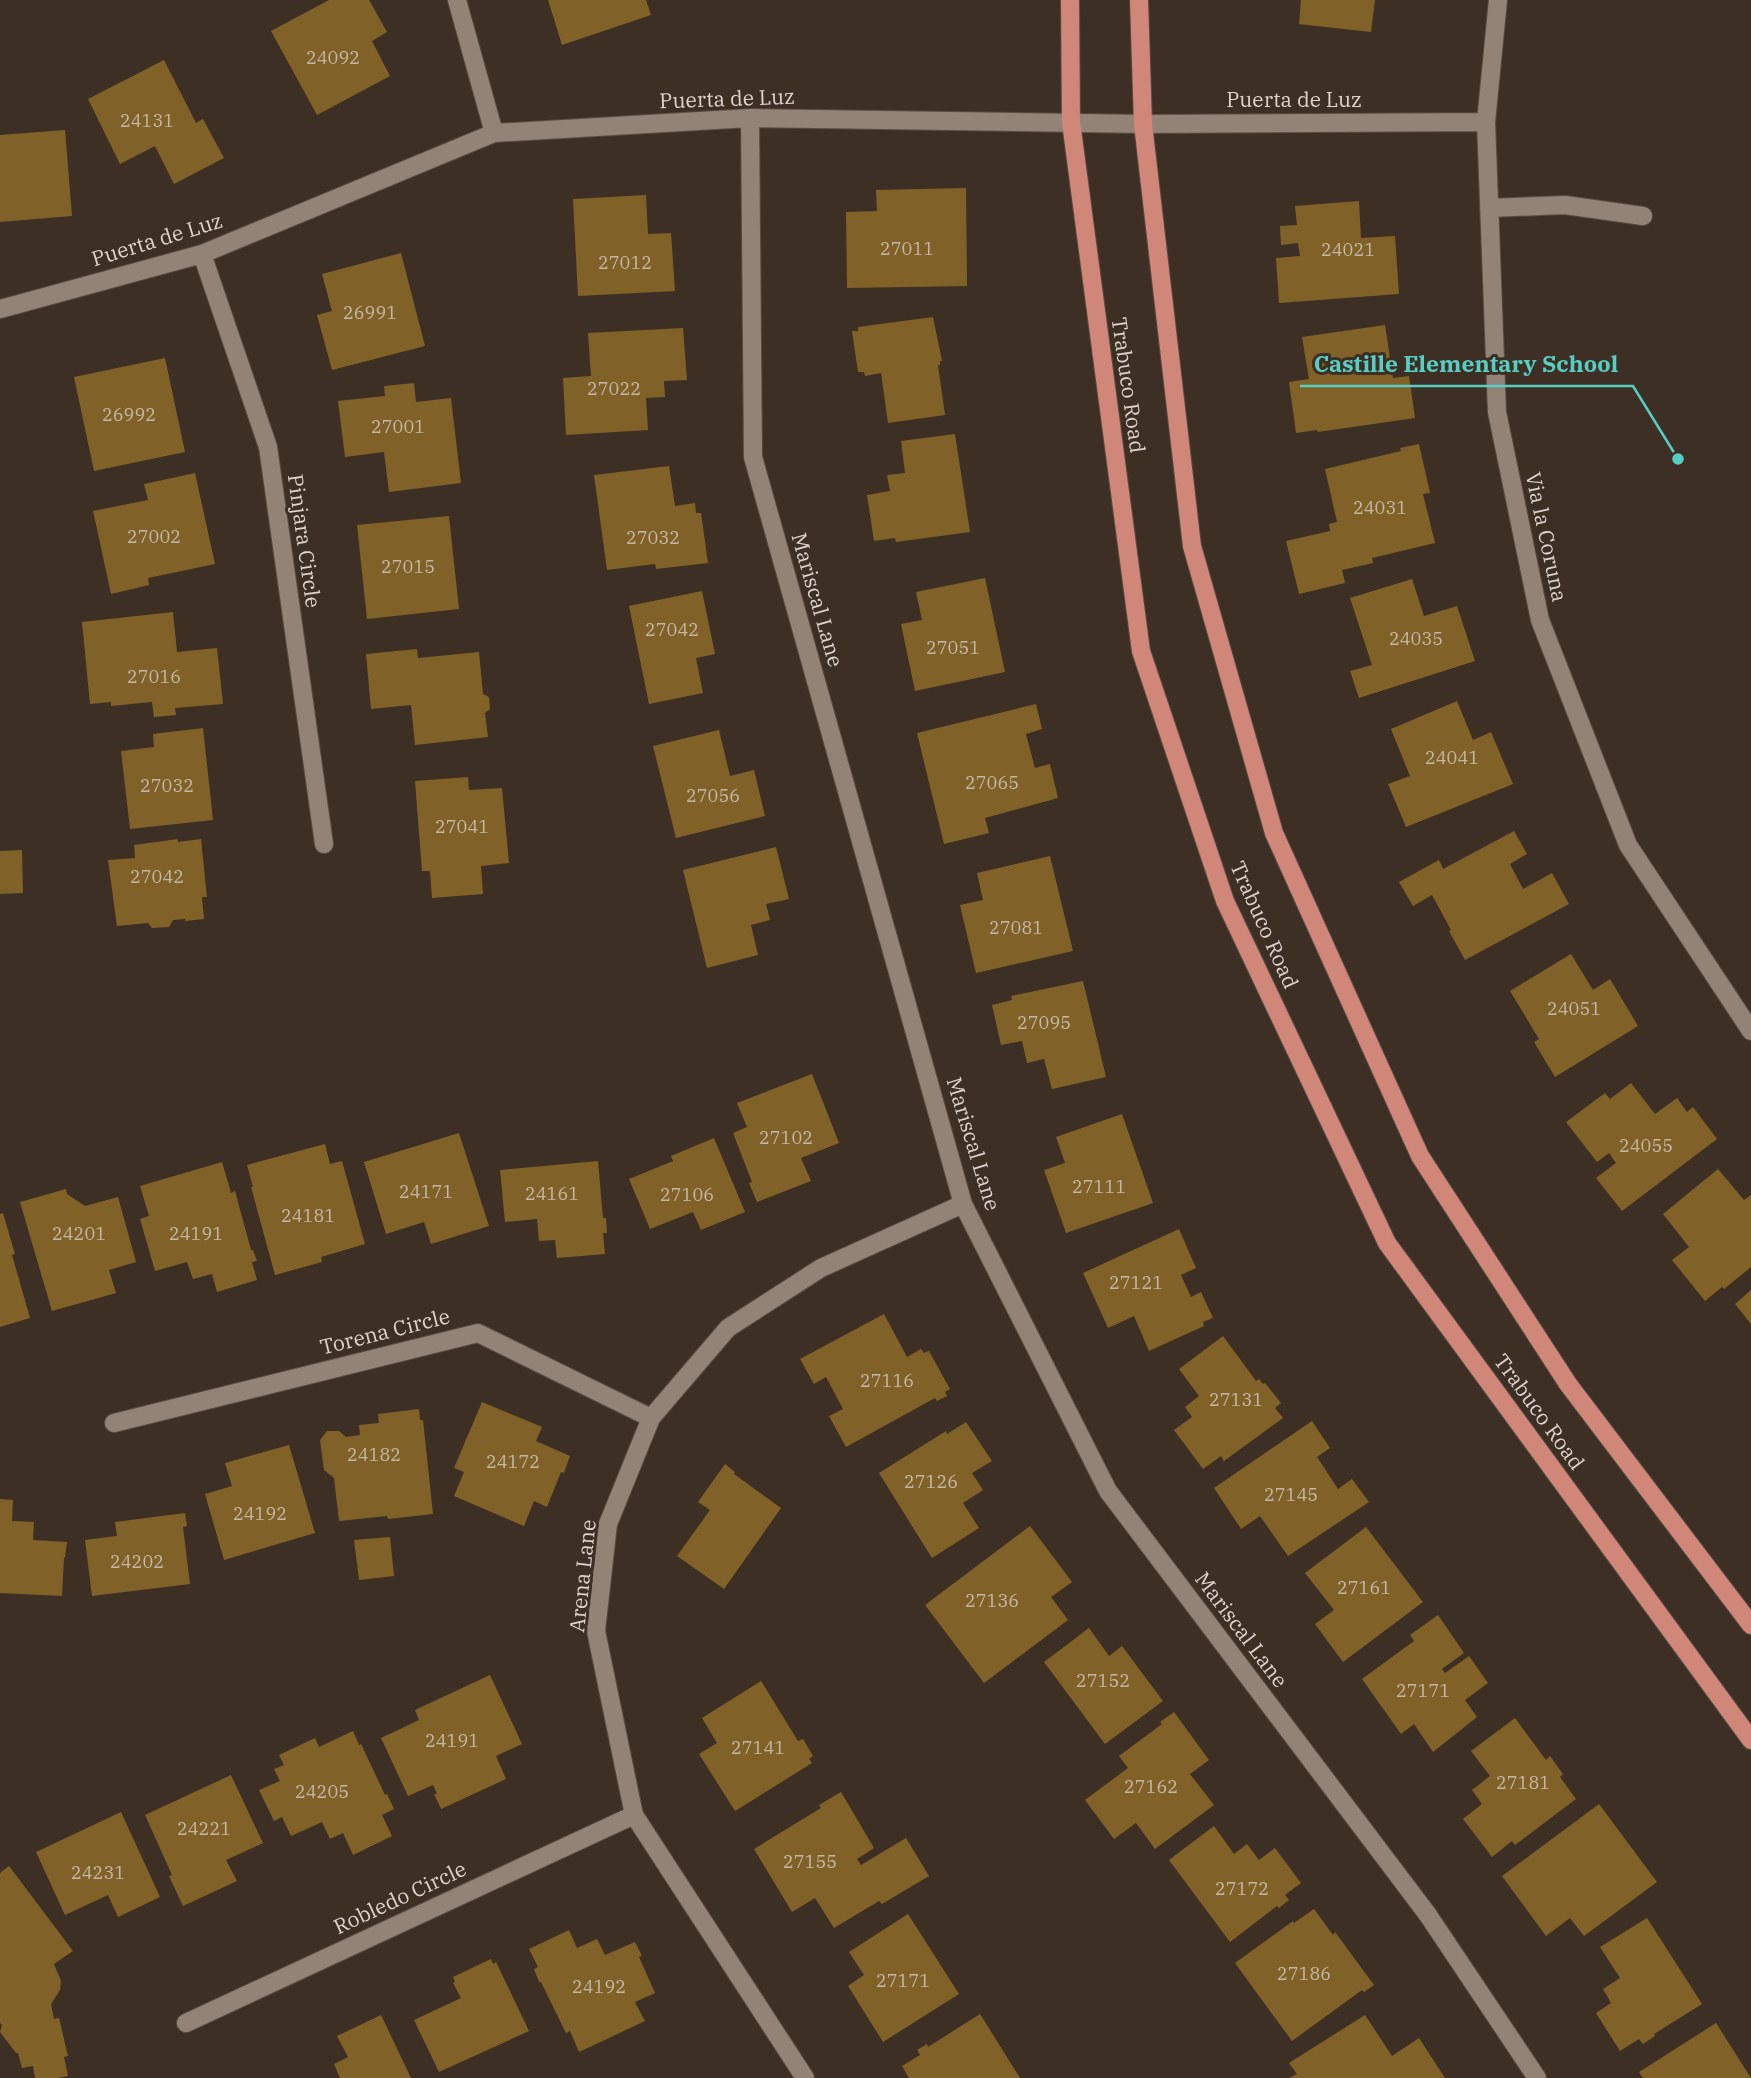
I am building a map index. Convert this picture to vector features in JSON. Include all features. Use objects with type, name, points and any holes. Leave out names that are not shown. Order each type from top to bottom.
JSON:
[{"type":"main road","name":"Trabuco Road","points":[[1070,0],[1071,122],[1141,651],[1225,901],[1387,1242],[1751,1740]]},
{"type":"main road","name":"Trabuco Road","points":[[1139,0],[1143,124],[1192,546],[1274,833],[1420,1156],[1568,1384],[1751,1625]]},
{"type":"street","points":[[457,0],[494,133]]},
{"type":"street","name":"Via la Coruna","points":[[1498,0],[1486,122],[1497,412],[1540,620],[1628,845],[1751,1031]]},
{"type":"street","name":"Puerta de Luz","points":[[0,309],[201,254],[494,133],[750,118],[1143,124],[1486,122]]},
{"type":"street","name":"Mariscal Lane","points":[[750,118],[753,457],[963,1204],[1108,1491],[1428,1915],[1537,2078]]},
{"type":"street","points":[[1489,208],[1565,205],[1643,216]]},
{"type":"street","name":"Pinjara Circle","points":[[201,254],[268,447],[324,844]]},
{"type":"street","name":"Arena Lane","points":[[805,2078],[634,1815],[596,1631],[608,1524],[651,1418],[728,1328],[821,1268],[963,1204]]},
{"type":"street","name":"Torena Circle","points":[[114,1423],[478,1333],[651,1418]]},
{"type":"street","name":"Robledo Circle","points":[[186,2022],[634,1815]]},
{"type":"building","points":[[329,0],[369,0],[387,32],[372,41],[390,76],[317,115],[271,31]]},
{"type":"building","points":[[548,0],[646,0],[651,15],[562,45]]},
{"type":"building","points":[[1301,0],[1375,0],[1371,32],[1299,24]]},
{"type":"building","points":[[164,60],[196,123],[203,119],[224,158],[174,184],[155,146],[120,164],[88,99]]},
{"type":"building","points":[[65,130],[72,216],[0,222],[0,135]]},
{"type":"building","points":[[966,188],[967,286],[847,288],[846,212],[877,211],[876,190]]},
{"type":"building","points":[[646,195],[648,234],[671,233],[675,291],[578,296],[573,199]]},
{"type":"building","points":[[1359,201],[1361,238],[1395,236],[1399,294],[1279,303],[1276,258],[1300,256],[1298,243],[1281,245],[1280,226],[1297,225],[1295,206]]},
{"type":"building","points":[[401,253],[425,346],[332,370],[317,315],[332,311],[322,274]]},
{"type":"building","points":[[933,317],[942,361],[938,365],[945,415],[888,423],[881,373],[865,376],[864,372],[858,372],[852,331],[858,331],[858,327]]},
{"type":"building","points":[[1385,325],[1393,378],[1409,376],[1415,418],[1296,433],[1289,382],[1309,379],[1302,337]]},
{"type":"building","points":[[683,328],[687,380],[664,381],[665,397],[646,398],[648,430],[566,435],[563,378],[591,376],[588,333]]},
{"type":"building","points":[[165,358],[185,452],[94,471],[74,377]]},
{"type":"building","points":[[414,383],[416,402],[451,398],[461,483],[389,492],[384,452],[345,457],[338,401],[385,396],[384,386]]},
{"type":"building","points":[[955,434],[970,532],[896,542],[895,538],[874,541],[867,495],[890,491],[887,475],[905,473],[901,441]]},
{"type":"building","points":[[1419,444],[1430,493],[1423,494],[1435,543],[1372,558],[1373,563],[1342,570],[1345,583],[1299,594],[1286,541],[1330,531],[1329,524],[1337,522],[1325,469],[1401,451],[1400,448]]},
{"type":"building","points":[[669,466],[675,506],[695,503],[696,513],[701,513],[708,563],[656,569],[655,564],[607,570],[594,475]]},
{"type":"building","points":[[195,473],[215,564],[148,578],[149,585],[111,594],[93,511],[148,500],[144,484]]},
{"type":"building","points":[[449,516],[459,609],[367,619],[357,525]]},
{"type":"building","points":[[985,578],[1005,672],[915,691],[901,624],[922,620],[916,592]]},
{"type":"building","points":[[1412,579],[1424,616],[1457,606],[1475,661],[1359,698],[1350,671],[1372,665],[1350,598]]},
{"type":"building","points":[[702,591],[715,654],[696,658],[703,693],[649,704],[629,606]]},
{"type":"building","points":[[173,612],[177,652],[217,648],[223,704],[175,708],[176,715],[154,717],[152,702],[111,706],[111,702],[90,704],[82,622]]},
{"type":"building","points":[[417,649],[418,658],[479,652],[483,694],[489,697],[490,709],[485,713],[488,737],[415,745],[411,705],[371,709],[366,654]]},
{"type":"building","points":[[1457,701],[1473,740],[1491,732],[1513,784],[1406,827],[1388,784],[1410,776],[1391,729]]},
{"type":"building","points":[[1036,704],[1042,729],[1026,734],[1035,768],[1050,764],[1058,798],[985,818],[989,833],[944,844],[917,733]]},
{"type":"building","points":[[203,728],[213,820],[130,829],[121,751],[154,747],[153,734]]},
{"type":"building","points":[[719,730],[730,776],[754,770],[765,816],[676,838],[653,746]]},
{"type":"building","points":[[468,777],[469,790],[502,788],[509,863],[481,866],[483,894],[432,898],[430,871],[422,871],[415,781]]},
{"type":"building","points":[[1514,831],[1527,854],[1510,864],[1523,889],[1552,873],[1569,904],[1465,960],[1432,895],[1413,906],[1399,882],[1439,860],[1443,869]]},
{"type":"building","points":[[178,839],[178,842],[201,839],[207,897],[202,897],[204,919],[173,920],[169,927],[152,928],[148,923],[117,926],[108,860],[135,858],[134,845]]},
{"type":"building","points":[[776,847],[789,899],[766,904],[770,920],[751,925],[758,955],[707,968],[683,870]]},
{"type":"building","points":[[22,850],[23,893],[0,894],[0,851]]},
{"type":"building","points":[[1050,856],[1073,951],[976,973],[960,905],[983,900],[977,873]]},
{"type":"building","points":[[1571,954],[1593,990],[1610,979],[1638,1026],[1555,1077],[1534,1042],[1539,1039],[1510,991]]},
{"type":"building","points":[[1083,981],[1106,1077],[1052,1089],[1044,1059],[1027,1063],[1022,1041],[1001,1045],[992,1005],[1012,1000],[1011,996]]},
{"type":"building","points":[[812,1074],[839,1143],[801,1158],[811,1181],[757,1202],[733,1133],[747,1127],[737,1103]]},
{"type":"building","points":[[1631,1083],[1655,1114],[1677,1098],[1687,1112],[1693,1107],[1717,1139],[1622,1211],[1596,1178],[1616,1163],[1609,1153],[1597,1162],[1566,1122],[1605,1093],[1610,1099]]},
{"type":"building","points":[[1122,1114],[1153,1203],[1066,1233],[1044,1170],[1065,1163],[1056,1137]]},
{"type":"building","points":[[459,1133],[489,1226],[431,1244],[424,1222],[386,1234],[364,1162]]},
{"type":"building","points":[[714,1138],[745,1212],[701,1230],[693,1212],[650,1229],[629,1179],[673,1161],[671,1156]]},
{"type":"building","points":[[325,1144],[330,1164],[342,1161],[365,1244],[321,1257],[322,1262],[275,1275],[247,1165]]},
{"type":"building","points":[[598,1161],[603,1218],[606,1218],[607,1233],[603,1233],[605,1254],[557,1258],[555,1240],[539,1241],[537,1219],[505,1222],[500,1170]]},
{"type":"building","points":[[222,1162],[231,1193],[235,1191],[251,1250],[257,1261],[252,1262],[257,1280],[217,1292],[212,1274],[193,1279],[187,1262],[155,1271],[140,1219],[149,1216],[140,1186]]},
{"type":"building","points":[[1718,1169],[1744,1200],[1751,1195],[1751,1267],[1705,1301],[1672,1260],[1689,1247],[1663,1214]]},
{"type":"building","points":[[66,1189],[67,1194],[85,1206],[118,1197],[136,1262],[109,1270],[116,1293],[52,1311],[20,1202]]},
{"type":"building","points":[[3,1213],[30,1318],[0,1327],[0,1214]]},
{"type":"building","points":[[1179,1229],[1196,1268],[1181,1275],[1191,1297],[1201,1292],[1213,1318],[1203,1322],[1204,1326],[1149,1351],[1134,1316],[1108,1328],[1083,1273]]},
{"type":"building","points":[[1751,1290],[1751,1324],[1735,1304]]},
{"type":"building","points":[[884,1314],[907,1357],[921,1349],[924,1353],[929,1351],[950,1389],[945,1392],[947,1396],[937,1401],[935,1398],[846,1447],[829,1416],[843,1409],[826,1377],[814,1384],[800,1359]]},
{"type":"building","points":[[1223,1336],[1256,1381],[1259,1379],[1265,1383],[1281,1403],[1275,1408],[1283,1418],[1224,1461],[1221,1456],[1203,1469],[1174,1430],[1192,1417],[1185,1407],[1199,1396],[1179,1369]]},
{"type":"building","points":[[482,1402],[542,1427],[536,1441],[570,1456],[547,1507],[534,1501],[524,1526],[454,1496],[464,1472],[454,1468]]},
{"type":"building","points":[[419,1409],[420,1420],[423,1420],[433,1514],[339,1521],[334,1478],[324,1470],[320,1440],[327,1431],[339,1431],[346,1437],[360,1435],[359,1425],[379,1423],[378,1414]]},
{"type":"building","points":[[1312,1421],[1330,1448],[1317,1457],[1338,1489],[1352,1479],[1369,1502],[1288,1556],[1260,1516],[1241,1529],[1214,1488]]},
{"type":"building","points":[[966,1422],[992,1461],[972,1473],[983,1490],[963,1503],[979,1528],[932,1558],[879,1473],[946,1431],[947,1434]]},
{"type":"building","points":[[289,1445],[315,1533],[224,1560],[205,1494],[232,1486],[225,1463]]},
{"type":"building","points":[[725,1464],[734,1474],[781,1508],[724,1589],[677,1556],[710,1510],[698,1502]]},
{"type":"building","points":[[0,1499],[13,1500],[12,1521],[34,1522],[33,1540],[67,1542],[62,1596],[0,1593]]},
{"type":"building","points":[[185,1513],[187,1526],[183,1527],[190,1584],[92,1596],[85,1540],[117,1536],[115,1522]]},
{"type":"building","points":[[1030,1526],[1072,1582],[1051,1597],[1068,1620],[984,1683],[925,1605]]},
{"type":"building","points":[[1366,1527],[1423,1602],[1343,1662],[1315,1624],[1334,1610],[1305,1573]]},
{"type":"building","points":[[390,1537],[394,1576],[359,1580],[354,1540]]},
{"type":"building","points":[[1438,1615],[1464,1653],[1442,1669],[1445,1673],[1469,1656],[1488,1683],[1465,1700],[1477,1717],[1433,1752],[1414,1724],[1401,1734],[1362,1679],[1414,1641],[1410,1635]]},
{"type":"building","points":[[1089,1628],[1109,1656],[1122,1646],[1163,1701],[1105,1744],[1044,1662]]},
{"type":"building","points":[[490,1675],[522,1744],[496,1756],[506,1779],[441,1809],[433,1785],[408,1796],[381,1738],[419,1720],[415,1710]]},
{"type":"building","points":[[761,1681],[798,1741],[803,1739],[813,1756],[809,1759],[812,1763],[735,1811],[699,1754],[717,1743],[702,1718]]},
{"type":"building","points":[[1174,1712],[1209,1760],[1190,1774],[1214,1805],[1155,1849],[1136,1823],[1114,1839],[1085,1800],[1128,1768],[1119,1756]]},
{"type":"building","points":[[1515,1718],[1546,1760],[1550,1756],[1563,1774],[1560,1777],[1576,1799],[1515,1845],[1512,1841],[1492,1857],[1463,1819],[1482,1804],[1472,1790],[1490,1776],[1471,1751]]},
{"type":"building","points":[[353,1731],[394,1809],[382,1815],[392,1836],[353,1855],[343,1833],[330,1839],[322,1822],[291,1836],[282,1817],[274,1821],[259,1790],[280,1781],[274,1769],[284,1765],[279,1755],[315,1738],[319,1747]]},
{"type":"building","points":[[231,1775],[263,1843],[226,1860],[237,1881],[183,1906],[145,1815]]},
{"type":"building","points":[[841,1792],[874,1848],[857,1859],[861,1865],[906,1838],[929,1876],[834,1928],[815,1898],[792,1912],[754,1849],[821,1808],[819,1805]]},
{"type":"building","points":[[1599,1804],[1657,1882],[1584,1936],[1570,1918],[1546,1936],[1502,1876]]},
{"type":"building","points":[[121,1812],[160,1897],[118,1917],[108,1895],[65,1915],[36,1852]]},
{"type":"building","points":[[1214,1826],[1234,1854],[1247,1844],[1259,1860],[1275,1848],[1301,1883],[1285,1895],[1289,1900],[1230,1942],[1169,1860]]},
{"type":"building","points":[[9,1866],[73,1951],[54,1964],[61,1981],[60,1990],[51,2004],[54,2019],[59,2018],[68,2056],[64,2057],[68,2076],[35,2078],[33,2066],[22,2068],[18,2053],[0,2032],[0,1873]]},
{"type":"building","points":[[1314,1909],[1333,1935],[1335,1932],[1374,1985],[1364,1992],[1362,1990],[1292,2041],[1235,1963]]},
{"type":"building","points":[[908,1914],[959,1994],[883,2042],[848,1986],[864,1975],[849,1952]]},
{"type":"building","points":[[1647,1918],[1702,2004],[1654,2034],[1655,2036],[1643,2044],[1639,2039],[1620,2051],[1596,2013],[1611,2003],[1603,1989],[1620,1978],[1600,1947]]},
{"type":"building","points":[[569,1930],[577,1948],[597,1939],[605,1955],[635,1942],[655,1993],[635,2002],[645,2021],[579,2052],[570,2031],[566,2033],[539,1982],[534,1969],[538,1967],[529,1949]]},
{"type":"building","points":[[491,1959],[493,1964],[496,1962],[529,2031],[439,2072],[414,2020],[461,1998],[453,1983],[453,1977]]},
{"type":"building","points":[[980,2014],[1020,2078],[909,2078],[902,2066],[920,2055],[917,2050],[927,2044],[928,2047]]},
{"type":"building","points":[[381,2015],[411,2078],[340,2078],[334,2064],[348,2057],[337,2036]]},
{"type":"building","points":[[1365,2015],[1392,2056],[1419,2038],[1445,2078],[1289,2078],[1297,2074],[1289,2063]]},
{"type":"building","points":[[1716,2023],[1751,2078],[1643,2078],[1639,2072]]},
{"type":"place","name":"Castille Elementary School","points":[[1678,459]]}]
